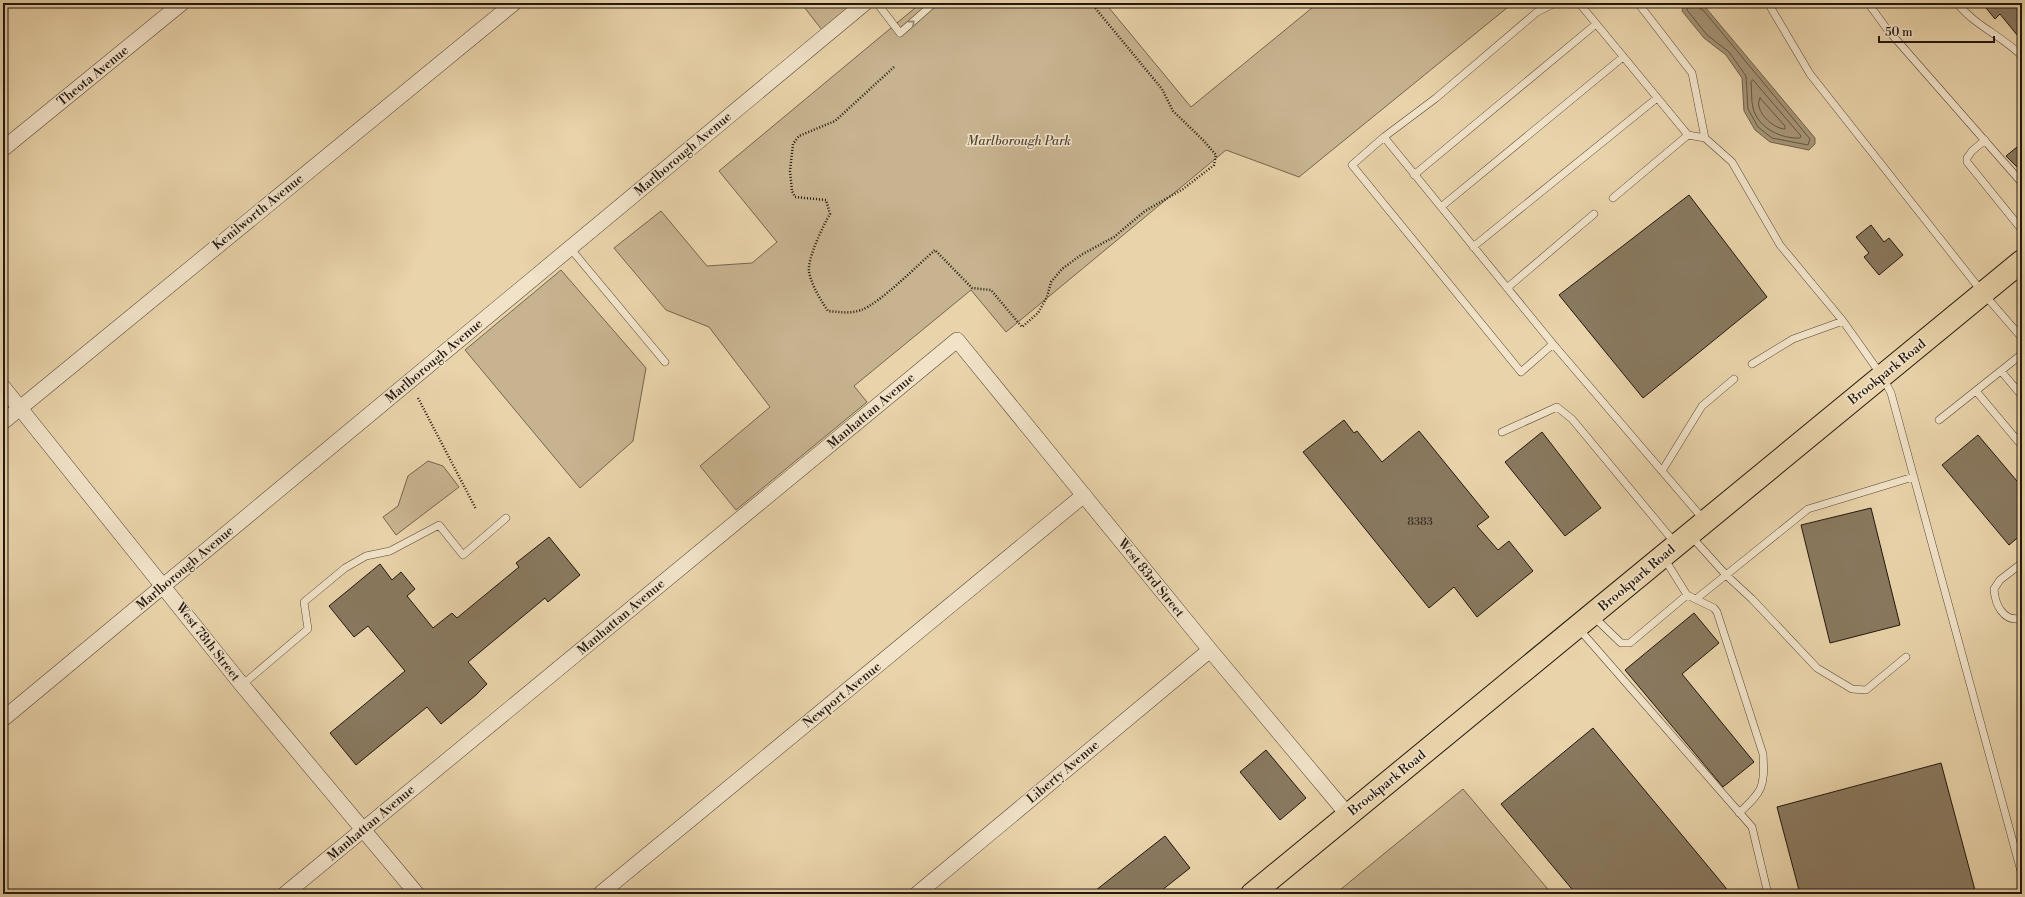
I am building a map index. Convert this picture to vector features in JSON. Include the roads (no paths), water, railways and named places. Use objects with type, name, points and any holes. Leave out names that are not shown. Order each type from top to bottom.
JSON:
[{"type":"main road","name":"Brookpark Road","points":[[1252,894],[2022,261]]},
{"type":"street","name":"Theota Avenue","points":[[3,149],[182,3]]},
{"type":"street","name":"Kenilworth Avenue","points":[[3,422],[514,3]]},
{"type":"street","name":"Marlborough Avenue","points":[[3,719],[865,3]]},
{"type":"street","name":"West 83rd Street","points":[[957,340],[1210,650],[1348,815]]},
{"type":"street","name":"Manhattan Avenue","points":[[285,894],[957,340]]},
{"type":"street","name":"West 78th Street","points":[[3,387],[242,685],[417,894]]},
{"type":"street","name":"Newport Avenue","points":[[600,894],[1084,495]]},
{"type":"street","name":"Liberty Avenue","points":[[917,894],[1210,650]]},
{"type":"lane","points":[[877,3],[900,33],[934,3]]},
{"type":"lane","points":[[1553,344],[1521,372],[1352,165],[1436,98],[1536,12],[1555,3]]},
{"type":"lane","points":[[1579,3],[1688,135],[1705,138],[1732,162],[1780,245],[1843,322],[1882,376],[1891,393],[2022,875]]},
{"type":"lane","points":[[1638,3],[1692,73],[1705,138]]},
{"type":"lane","points":[[1768,3],[1810,74],[1983,293],[2022,338]]},
{"type":"lane","points":[[1868,3],[1887,29],[2022,183]]},
{"type":"lane","points":[[1957,3],[1964,12],[2012,45],[2022,56]]},
{"type":"lane","points":[[1414,175],[1596,24]]},
{"type":"lane","points":[[1440,207],[1623,57]]},
{"type":"lane","points":[[1473,247],[1657,98]]},
{"type":"lane","points":[[1613,198],[1688,135]]},
{"type":"lane","points":[[1384,138],[1553,344],[1662,471],[1684,539],[1688,595]]},
{"type":"lane","points":[[1985,140],[1972,150],[1967,158],[1967,162],[2022,230]]},
{"type":"lane","points":[[1507,288],[1594,214]]},
{"type":"lane","points":[[570,248],[665,362]]},
{"type":"lane","points":[[1752,364],[1793,339],[1843,322]]},
{"type":"lane","points":[[1939,420],[2022,354]]},
{"type":"lane","points":[[2001,371],[2022,396]]},
{"type":"lane","points":[[1662,471],[1702,406],[1734,379]]},
{"type":"lane","points":[[1976,391],[2022,446]]},
{"type":"lane","points":[[1502,432],[1557,407],[1572,419],[1684,539],[1726,575],[1752,600],[1817,668],[1852,689],[1866,690],[1906,657]]},
{"type":"lane","points":[[1696,599],[1808,509],[1913,477]]},
{"type":"lane","points":[[242,685],[308,629],[304,602],[345,568],[366,556],[390,551],[439,525],[463,555],[506,518]]},
{"type":"lane","points":[[2022,562],[2000,580],[1994,589],[1994,600],[2006,617],[2017,620],[2022,618]]},
{"type":"lane","points":[[1688,595],[1714,608],[1717,612],[1763,754],[1764,776],[1762,787],[1754,799],[1739,813]]},
{"type":"lane","points":[[1584,621],[1621,643],[1630,643],[1688,595]]},
{"type":"lane","points":[[1584,621],[1739,813],[1752,827],[1768,894]]},
{"type":"water","points":[[1684,3],[1698,3],[1706,8],[1815,138],[1815,144],[1809,150],[1770,142],[1755,130],[1744,111],[1742,78],[1726,55],[1704,38],[1682,11]]},
{"type":"park label","name":"Marlborough Park","points":[[1019,141]]}]
